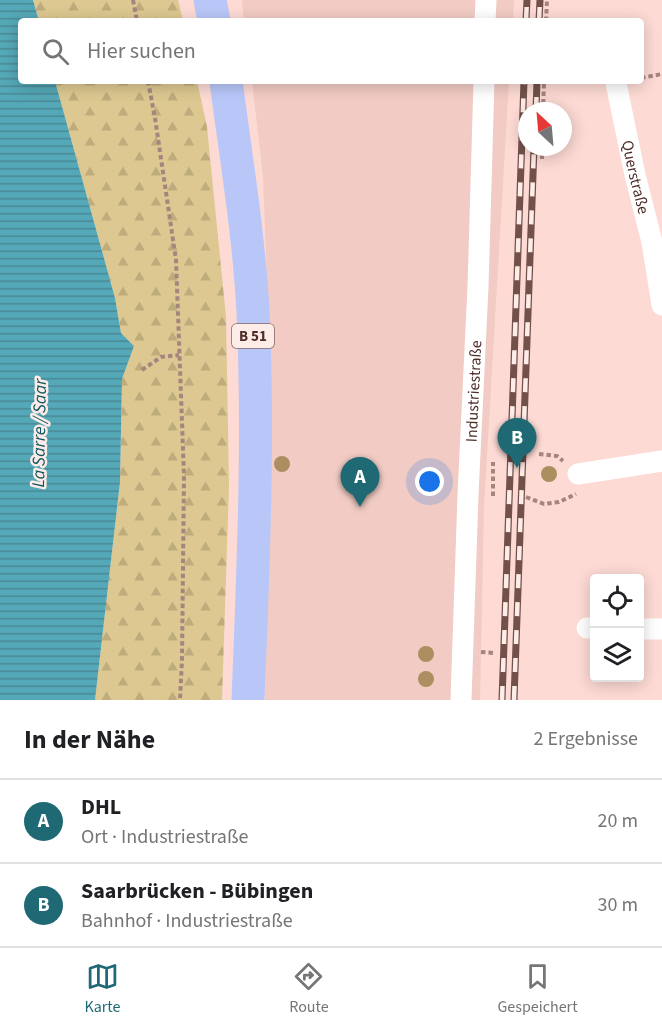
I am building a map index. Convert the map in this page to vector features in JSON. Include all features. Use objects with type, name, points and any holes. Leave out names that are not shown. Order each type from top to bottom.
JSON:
[{"type":"main road","points":[[210,0],[213,18]]},
{"type":"main road","points":[[231,0],[234,18]]},
{"type":"main road","name":"B 51","points":[[226,84],[253,310],[256,483],[248,700]]},
{"type":"street","points":[[485,18],[486,0]]},
{"type":"street","name":"Industriestraße","points":[[461,700],[484,84]]},
{"type":"street","name":"Querstraße","points":[[616,84],[635,176],[657,241],[662,306]]},
{"type":"street","points":[[578,474],[662,460]]},
{"type":"street","points":[[644,629],[662,629]]},
{"type":"path","points":[[133,0],[136,18]]},
{"type":"path","points":[[546,18],[547,0]]},
{"type":"path","points":[[644,77],[662,74]]},
{"type":"path","points":[[149,84],[176,260],[184,476],[180,700]]},
{"type":"path","points":[[543,102],[544,84]]},
{"type":"path","points":[[142,370],[161,357],[179,355]]},
{"type":"path","points":[[493,496],[494,462]]},
{"type":"path","points":[[526,497],[544,504],[567,499]]},
{"type":"shaded area","points":[[242,0],[514,0],[513,18],[244,18]]},
{"type":"shaded area","points":[[252,84],[509,84],[484,506],[480,700],[265,700],[271,377],[263,177]]},
{"type":"green space","points":[[33,0],[178,0],[182,18],[38,18]]},
{"type":"green space","points":[[56,84],[198,84],[207,127],[226,317],[229,486],[222,700],[95,700],[120,482],[122,379],[134,346],[121,333],[115,298]]},
{"type":"water","name":"La Sarre / Saar","points":[[0,0],[33,0],[38,18],[18,18],[18,84],[56,84],[115,298],[121,333],[134,346],[122,379],[120,482],[95,700],[0,700]]},
{"type":"railway","points":[[526,18],[527,0]]},
{"type":"railway","points":[[539,18],[540,0]]},
{"type":"railway","points":[[502,700],[524,84]]},
{"type":"railway","points":[[536,102],[537,84]]},
{"type":"railway","points":[[514,700],[534,156]]},
{"type":"place","name":"Saarbrücken - Bübingen","points":[[517,468]]},
{"type":"place","name":"DHL","points":[[360,507]]}]
